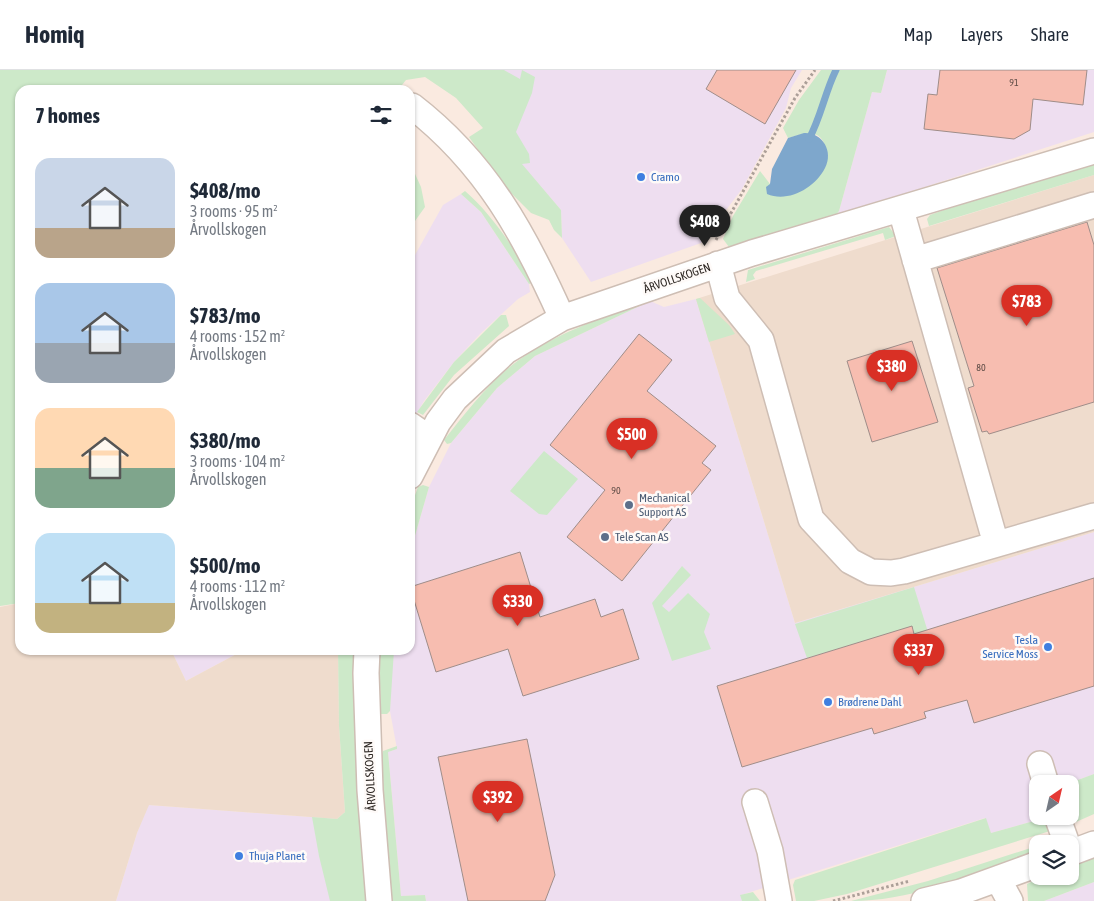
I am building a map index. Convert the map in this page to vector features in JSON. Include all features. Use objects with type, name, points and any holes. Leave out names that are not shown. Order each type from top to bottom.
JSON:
[{"type":"street","points":[[415,108],[437,125],[468,156],[498,196],[520,231],[562,318]]},
{"type":"street","name":"ÅRVOLLSKOGEN","points":[[415,451],[419,431],[506,352],[562,318],[718,264],[1094,151]]},
{"type":"street","points":[[916,260],[1094,205]]},
{"type":"street","points":[[901,210],[996,544]]},
{"type":"street","points":[[718,264],[727,298],[761,340],[811,519],[834,547],[850,561],[871,572],[891,573],[1094,516]]},
{"type":"street","name":"ÅRVOLLSKOGEN","points":[[368,655],[366,673],[370,790],[379,901]]},
{"type":"street","points":[[755,802],[770,852],[778,901]]},
{"type":"street","points":[[1079,848],[1094,844]]},
{"type":"street","points":[[919,890],[960,892],[1029,867]]},
{"type":"street","points":[[998,879],[1010,901]]},
{"type":"path","points":[[718,264],[715,249],[717,234],[765,156],[795,98],[815,70]]},
{"type":"path","points":[[833,901],[919,890]]},
{"type":"shaded area","name":"Cramo","points":[[450,70],[802,70],[791,88],[786,108],[742,189],[701,243],[591,282],[562,238],[561,210],[491,129]]},
{"type":"shaded area","points":[[887,70],[1094,70],[1094,132],[835,216],[839,211],[872,92],[881,93]]},
{"type":"shaded area","points":[[1094,175],[1094,532],[795,623],[696,299]]},
{"type":"shaded area","points":[[461,194],[481,212],[529,284],[530,292],[518,299],[480,334],[454,362],[424,401],[415,416],[415,255],[443,205]]},
{"type":"shaded area","points":[[696,299],[795,623],[1094,532],[1094,774],[1079,780],[1079,775],[1029,775],[1029,822],[991,833],[985,818],[741,895],[742,901],[426,901],[425,895],[401,896],[388,752],[397,749],[390,711],[391,677],[393,655],[415,655],[415,536],[429,487],[451,443],[497,388],[535,356],[650,301],[664,307]]},
{"type":"shaded area","points":[[15,604],[15,655],[173,655],[186,681],[235,655],[338,655],[339,726],[345,812],[337,819],[149,805],[137,833],[116,901],[0,901],[0,607]]},
{"type":"shaded area","points":[[173,655],[235,655],[186,681]]},
{"type":"shaded area","name":"Thuja Planet","points":[[148,805],[337,819],[353,901],[116,901],[137,833]]},
{"type":"shaded area","points":[[1094,882],[1094,901],[1044,901]]},
{"type":"green space","points":[[0,70],[504,70],[520,79],[522,70],[535,77],[532,93],[516,132],[529,154],[530,163],[522,164],[561,210],[562,238],[554,230],[549,220],[531,213],[502,184],[469,137],[483,128],[456,98],[425,77],[406,80],[402,85],[15,85],[15,604],[0,606]]},
{"type":"green space","points":[[821,70],[887,70],[881,93],[872,92],[839,211],[835,216],[729,247],[723,239],[733,216],[760,171],[770,184],[828,157],[823,141],[815,134],[804,134],[788,138],[783,128],[799,100]]},
{"type":"green space","points":[[1094,160],[1094,175],[929,226],[927,219],[930,215]]},
{"type":"green space","points":[[415,174],[421,187],[425,207],[415,221]]},
{"type":"green space","points":[[465,191],[503,233],[533,282],[529,284],[481,212],[461,194]]},
{"type":"green space","points":[[889,227],[896,236],[885,240],[883,233],[756,271],[753,275],[755,279],[746,282],[748,270]]},
{"type":"green space","points":[[700,298],[729,325],[735,334],[709,342],[696,299]]},
{"type":"green space","points":[[650,301],[535,356],[497,388],[451,443],[447,444],[444,440],[493,383],[526,355],[578,328]]},
{"type":"green space","points":[[501,315],[506,315],[509,326],[454,375],[423,415],[417,412],[454,362]]},
{"type":"green space","points":[[544,451],[578,479],[547,515],[539,514],[510,491]]},
{"type":"green space","points":[[423,485],[429,487],[415,536],[415,495],[418,487]]},
{"type":"green space","points":[[682,566],[691,575],[662,606],[669,612],[688,593],[710,614],[704,632],[711,649],[672,661],[652,603]]},
{"type":"green space","points":[[914,587],[946,690],[933,695],[912,627],[807,658],[795,624]]},
{"type":"green space","points":[[338,655],[356,655],[356,760],[367,901],[330,901],[312,817],[337,819],[345,812],[339,726]]},
{"type":"green space","points":[[379,655],[394,655],[390,711],[387,714],[381,714]]},
{"type":"green space","points":[[397,746],[397,749],[388,752],[401,896],[425,895],[426,901],[392,901],[381,759],[383,751]]},
{"type":"green space","points":[[1094,774],[1094,814],[1079,821],[1079,780]]},
{"type":"green space","points":[[986,818],[991,833],[1029,822],[1029,825],[1049,825],[1050,831],[1037,835],[1029,835],[1029,838],[847,894],[814,901],[796,901],[793,885],[795,880]]},
{"type":"green space","points":[[1029,849],[1029,855],[946,884],[898,896],[875,900],[851,901],[928,881]]},
{"type":"green space","points":[[1094,857],[1094,882],[1044,901],[1028,901],[1027,884],[1029,883],[1029,885],[1079,885],[1079,863]]},
{"type":"green space","points":[[753,892],[760,901],[742,901],[740,895]]},
{"type":"water","points":[[804,133],[816,136],[825,144],[828,155],[825,168],[815,182],[800,192],[784,197],[767,194],[766,187],[770,184],[772,169],[788,138]]},
{"type":"building","points":[[717,70],[796,70],[765,124],[706,89]]},
{"type":"building","points":[[940,70],[1087,70],[1083,105],[1033,99],[1030,130],[1014,139],[924,129],[928,94],[937,95]]},
{"type":"building","points":[[1087,222],[1094,245],[1094,402],[989,434],[987,431],[982,432],[968,388],[974,386],[937,268]]},
{"type":"building","points":[[639,334],[672,360],[647,391],[716,446],[702,463],[711,470],[622,581],[567,537],[605,490],[550,445]]},
{"type":"building","points":[[912,341],[938,422],[872,442],[847,361]]},
{"type":"building","points":[[520,552],[540,617],[595,599],[601,617],[623,609],[639,659],[523,696],[508,649],[436,672],[415,603],[415,585]]},
{"type":"building","points":[[1094,578],[1094,686],[974,723],[967,700],[924,712],[926,718],[874,734],[872,728],[742,767],[717,686],[912,626],[914,634]]},
{"type":"building","points":[[527,739],[555,875],[545,901],[468,901],[438,757]]},
{"type":"waterway","points":[[809,139],[836,70]]},
{"type":"place","name":"Cramo","points":[[641,177]]},
{"type":"place","name":"Mechanical Support AS","points":[[629,505]]},
{"type":"place","name":"Tele Scan AS","points":[[605,537]]},
{"type":"place","name":"Tesla Service Moss","points":[[1048,647]]},
{"type":"place","name":"Brødrene Dahl","points":[[828,702]]},
{"type":"place","name":"Thuja Planet","points":[[239,856]]}]
